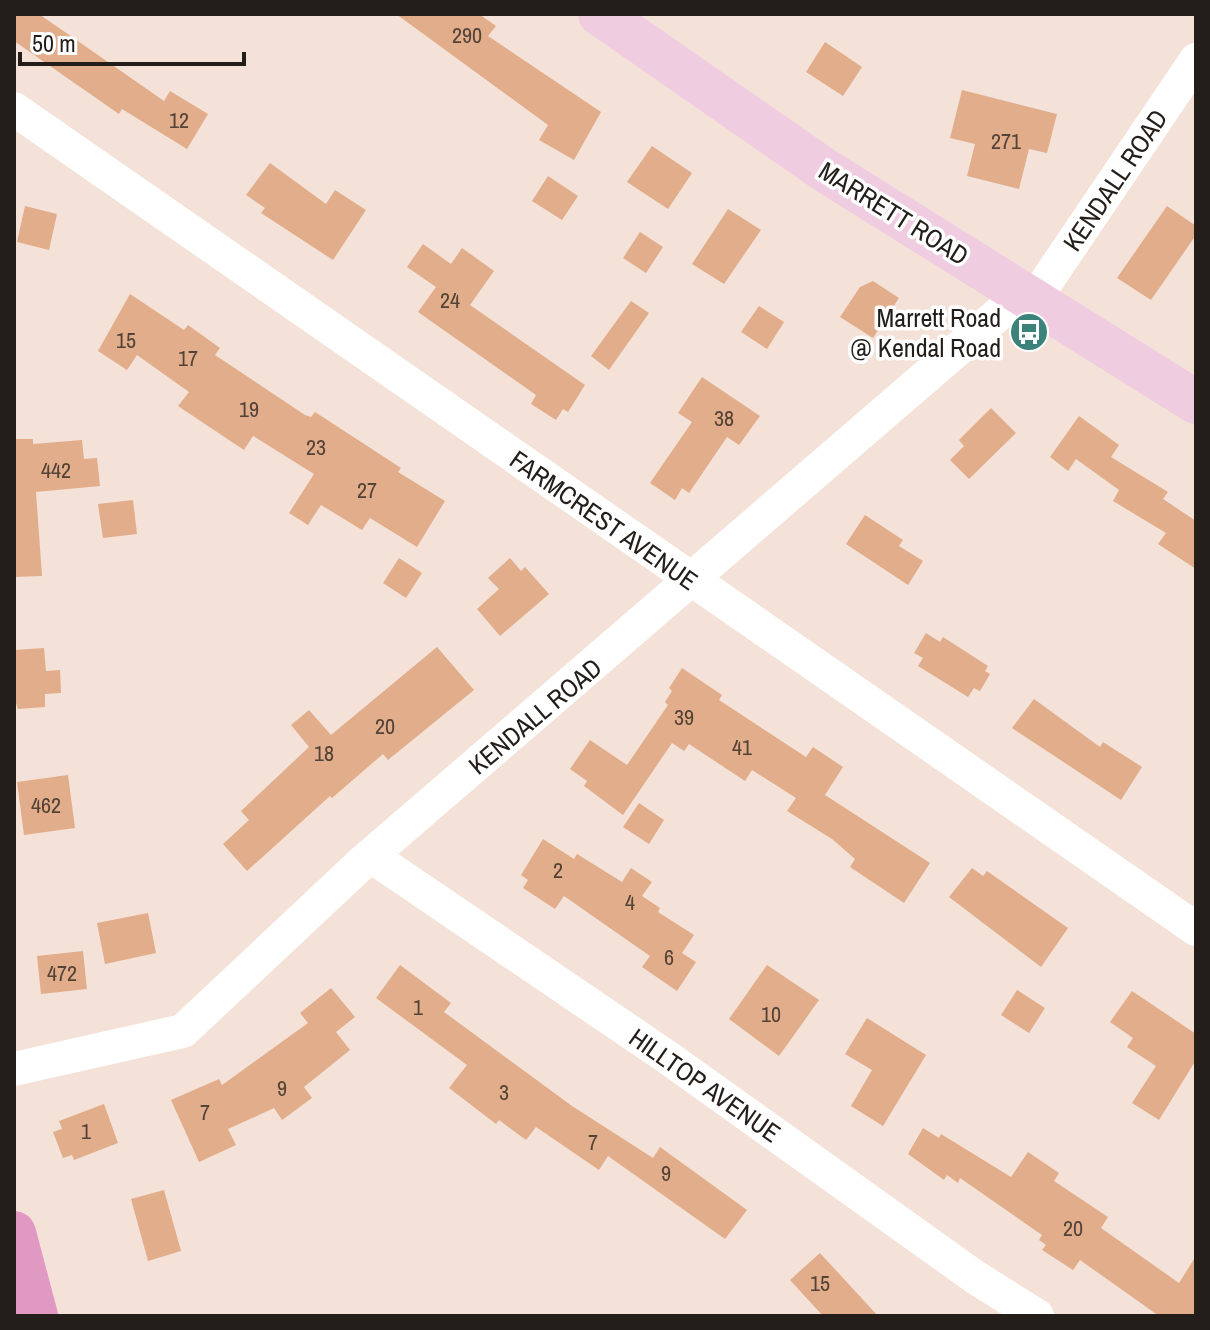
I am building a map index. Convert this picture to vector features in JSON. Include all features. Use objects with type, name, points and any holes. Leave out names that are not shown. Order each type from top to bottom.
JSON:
[{"type":"main road","name":"MARRETT ROAD","points":[[600,14],[804,157],[1196,402]]},
{"type":"main road","points":[[14,1233],[36,1316]]},
{"type":"street","name":"KENDALL ROAD","points":[[14,1069],[183,1031],[371,856],[1029,297],[1196,60]]},
{"type":"street","name":"FARMCREST AVENUE","points":[[14,109],[1196,929]]},
{"type":"street","name":"HILLTOP AVENUE","points":[[371,856],[667,1057],[975,1277],[1037,1316]]},
{"type":"building","points":[[14,14],[39,14],[164,101],[170,91],[208,114],[187,149],[122,109],[119,114],[14,41]]},
{"type":"building","points":[[396,14],[479,14],[496,26],[488,36],[601,112],[574,160],[539,140],[548,125]]},
{"type":"building","points":[[825,42],[862,67],[843,96],[806,72]]},
{"type":"building","points":[[962,90],[1057,114],[1047,153],[1029,149],[1019,189],[967,176],[975,144],[950,138]]},
{"type":"building","points":[[652,146],[692,173],[668,209],[627,182]]},
{"type":"building","points":[[270,163],[326,204],[335,190],[366,210],[333,260],[261,213],[265,208],[246,195]]},
{"type":"building","points":[[548,176],[578,196],[562,220],[532,201]]},
{"type":"building","points":[[25,206],[57,214],[49,250],[17,242]]},
{"type":"building","points":[[1167,206],[1196,226],[1196,235],[1151,300],[1117,278]]},
{"type":"building","points":[[728,209],[761,230],[724,284],[692,264]]},
{"type":"building","points":[[640,232],[663,247],[646,273],[623,258]]},
{"type":"building","points":[[423,244],[451,264],[462,248],[494,271],[470,305],[585,385],[568,412],[563,409],[556,420],[531,404],[536,395],[418,312],[436,287],[407,267]]},
{"type":"building","points":[[873,281],[899,298],[873,338],[840,317],[860,287]]},
{"type":"building","points":[[130,294],[184,330],[188,325],[220,348],[215,355],[305,415],[311,417],[315,412],[401,468],[398,472],[445,501],[417,547],[370,518],[362,530],[321,505],[308,525],[289,513],[314,474],[253,436],[244,450],[178,406],[189,392],[137,355],[127,370],[98,351]]},
{"type":"building","points":[[631,301],[649,313],[609,370],[591,356]]},
{"type":"building","points":[[759,306],[784,322],[767,349],[741,332]]},
{"type":"building","points":[[702,377],[760,416],[739,445],[727,437],[689,493],[682,488],[675,500],[650,483],[692,422],[678,413]]},
{"type":"building","points":[[991,408],[1016,433],[969,479],[950,460],[964,446],[959,440]]},
{"type":"building","points":[[1079,416],[1119,445],[1111,457],[1168,492],[1163,499],[1196,521],[1196,569],[1158,544],[1166,533],[1113,501],[1119,490],[1076,459],[1068,471],[1050,457]]},
{"type":"building","points":[[14,439],[33,439],[33,444],[82,440],[84,459],[97,458],[100,486],[36,492],[42,576],[14,577]]},
{"type":"building","points":[[133,500],[137,534],[103,538],[98,504]]},
{"type":"building","points":[[865,515],[903,540],[899,546],[923,561],[908,585],[846,544]]},
{"type":"building","points":[[399,558],[422,573],[406,598],[383,583]]},
{"type":"building","points":[[510,558],[521,571],[525,567],[549,594],[500,636],[477,609],[499,589],[488,578]]},
{"type":"building","points":[[926,633],[940,642],[943,637],[988,666],[985,671],[990,674],[980,691],[974,688],[968,697],[918,666],[923,658],[914,653]]},
{"type":"building","points":[[437,647],[474,690],[388,760],[383,754],[332,798],[330,796],[247,871],[223,844],[249,820],[241,811],[309,747],[291,725],[309,710],[331,735]]},
{"type":"building","points":[[44,648],[46,671],[60,670],[61,693],[45,694],[45,707],[18,709],[14,697],[14,650]]},
{"type":"building","points":[[682,668],[722,695],[719,700],[806,757],[813,747],[843,767],[825,795],[930,863],[904,903],[850,867],[855,859],[832,839],[787,811],[796,798],[752,770],[745,781],[689,744],[684,751],[672,743],[623,815],[584,786],[587,781],[570,769],[590,740],[627,765],[668,705],[665,702],[672,691],[669,688]]},
{"type":"building","points":[[1034,699],[1100,747],[1103,742],[1142,767],[1121,800],[1012,728]]},
{"type":"building","points":[[68,775],[75,828],[24,835],[17,782]]},
{"type":"building","points":[[639,803],[664,820],[649,844],[623,827]]},
{"type":"building","points":[[543,839],[574,859],[577,854],[622,882],[631,868],[652,882],[642,896],[660,908],[658,912],[694,935],[682,953],[696,962],[677,991],[642,967],[650,956],[564,896],[555,909],[523,888],[528,880],[521,875]]},
{"type":"building","points":[[972,868],[983,876],[987,871],[1068,928],[1041,967],[949,897]]},
{"type":"building","points":[[148,913],[156,953],[105,964],[97,923]]},
{"type":"building","points":[[83,951],[87,989],[41,994],[37,956]]},
{"type":"building","points":[[400,965],[451,1003],[444,1012],[572,1106],[653,1158],[660,1147],[747,1210],[725,1239],[608,1156],[599,1170],[536,1127],[526,1140],[499,1120],[496,1124],[449,1088],[467,1065],[376,998]]},
{"type":"building","points":[[767,965],[819,1000],[779,1056],[729,1019]]},
{"type":"building","points":[[331,988],[355,1017],[336,1032],[350,1050],[304,1087],[312,1098],[282,1120],[274,1108],[228,1129],[236,1145],[199,1162],[171,1100],[219,1079],[222,1085],[308,1023],[300,1013]]},
{"type":"building","points":[[1017,990],[1045,1008],[1029,1033],[1001,1015]]},
{"type":"building","points":[[1132,991],[1196,1034],[1196,1060],[1159,1120],[1132,1103],[1156,1066],[1127,1047],[1133,1038],[1110,1022]]},
{"type":"building","points":[[867,1018],[926,1055],[883,1126],[851,1106],[872,1070],[845,1054]]},
{"type":"building","points":[[104,1104],[118,1143],[74,1160],[72,1155],[63,1158],[53,1132],[62,1129],[59,1121]]},
{"type":"building","points":[[923,1128],[939,1138],[941,1134],[1011,1177],[1028,1152],[1059,1173],[1054,1181],[1108,1217],[1101,1228],[1179,1283],[1196,1256],[1196,1316],[1159,1316],[1080,1260],[1073,1270],[1042,1250],[1046,1245],[1039,1240],[1042,1235],[960,1178],[958,1183],[947,1175],[944,1180],[908,1154]]},
{"type":"building","points":[[164,1190],[181,1251],[148,1261],[131,1199]]},
{"type":"building","points":[[820,1253],[878,1316],[823,1316],[790,1280]]},
{"type":"place","name":"Marrett Road @ Kendal Road","points":[[1029,332]]}]
